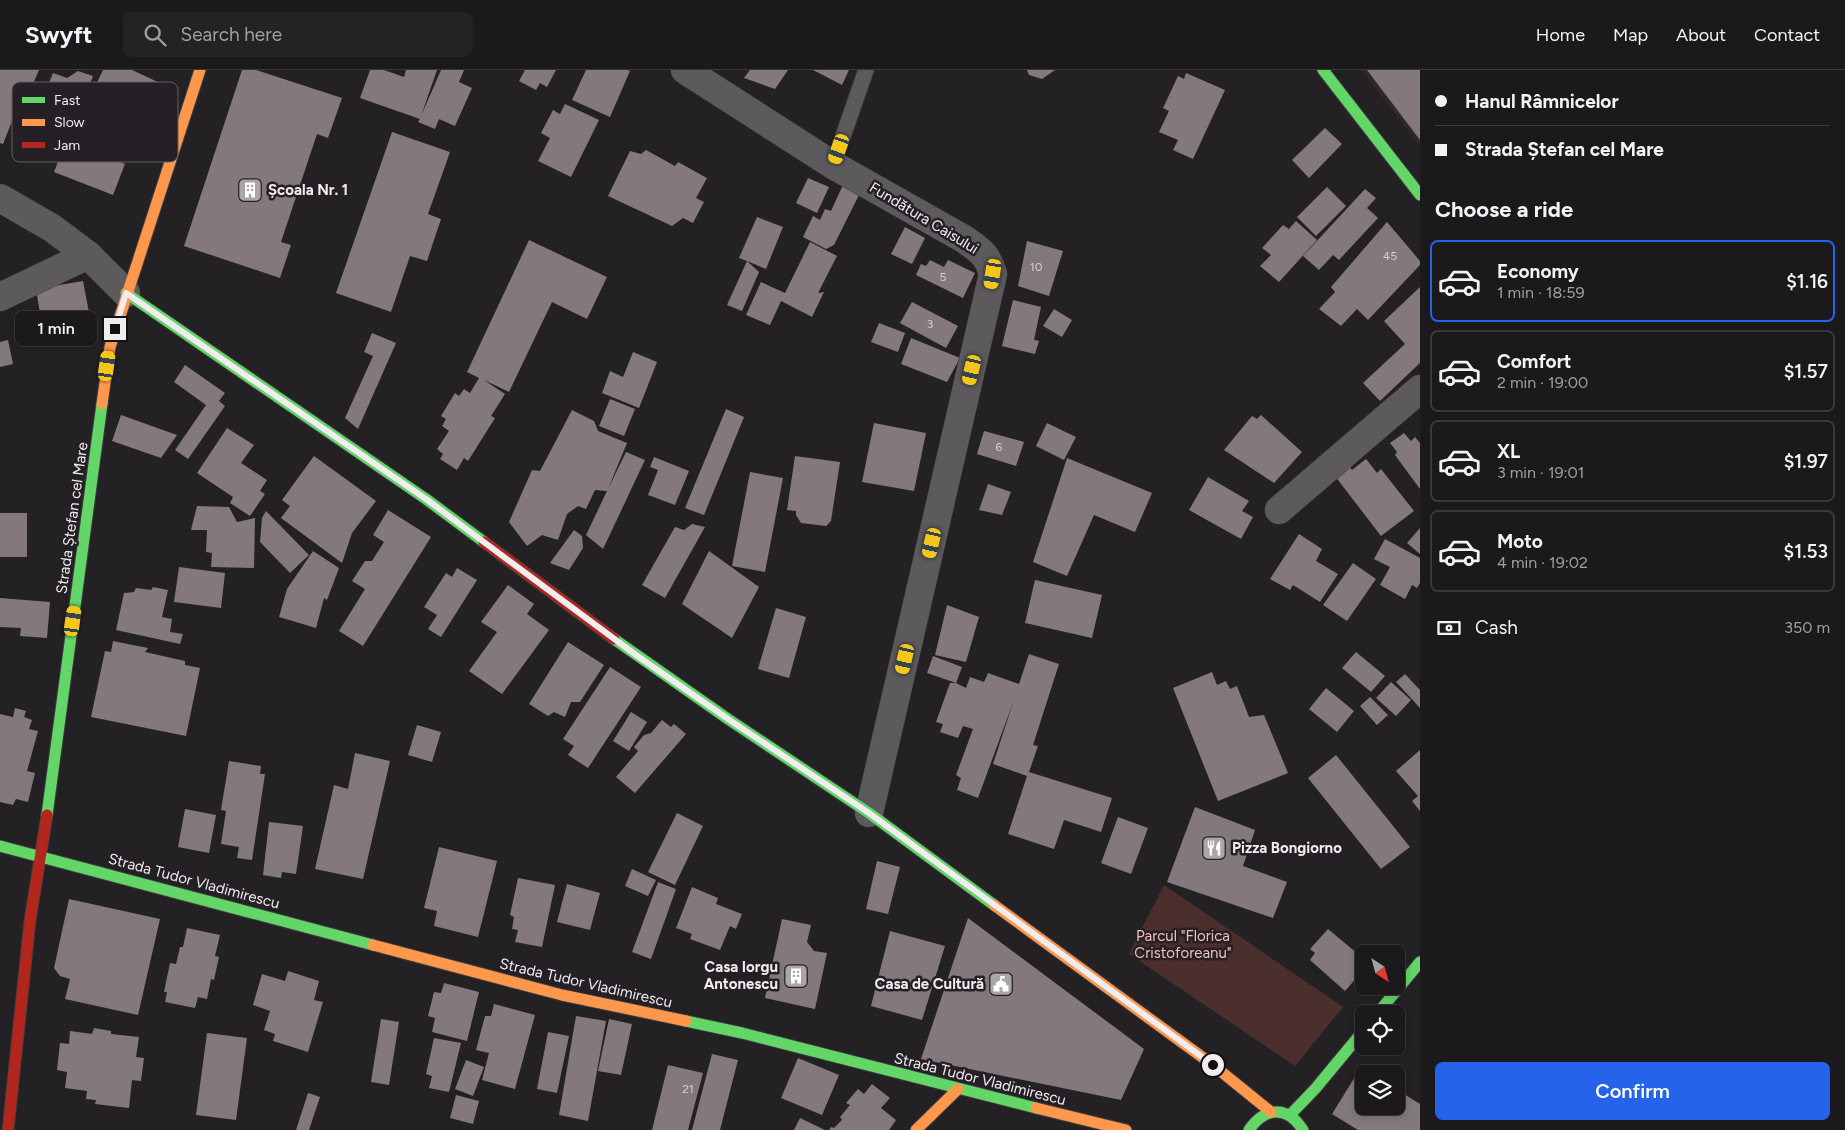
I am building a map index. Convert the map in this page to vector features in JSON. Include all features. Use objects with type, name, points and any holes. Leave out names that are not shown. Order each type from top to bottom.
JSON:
[{"type":"street","name":"Strada Ștefan cel Mare","points":[[178,136],[200,70]]},
{"type":"street","name":"Fundătura Caisului","points":[[685,70],[833,165],[978,248],[988,258],[993,274],[869,813]]},
{"type":"street","points":[[1323,70],[1420,195]]},
{"type":"street","name":"Strada Ștefan cel Mare","points":[[8,1130],[30,921],[41,856],[110,347],[169,162]]},
{"type":"street","points":[[0,198],[52,228],[88,255],[126,293],[426,499],[621,644],[869,813],[1213,1065],[1271,1112]]},
{"type":"street","points":[[0,297],[88,255]]},
{"type":"street","points":[[1279,510],[1420,389]]},
{"type":"street","name":"Strada Tudor Vladimirescu","points":[[0,846],[562,995],[742,1033],[1126,1130]]},
{"type":"street","points":[[1384,1005],[1420,962]]},
{"type":"street","points":[[1290,1115],[1315,1089],[1355,1041]]},
{"type":"street","points":[[916,1130],[958,1089]]},
{"type":"street","points":[[1249,1130],[1259,1117],[1271,1112],[1282,1112],[1290,1115],[1303,1130]]},
{"type":"lane","points":[[833,165],[866,70]]},
{"type":"shaded area","points":[[1361,70],[1420,70],[1420,146]]},
{"type":"green space","name":"Parcul \"Florica Cristoforeanu\"","points":[[1164,885],[1343,1007],[1295,1066],[1129,954]]},
{"type":"building","points":[[0,70],[39,70],[34,82],[12,82],[12,121],[3,144],[0,143]]},
{"type":"building","points":[[103,70],[132,70],[158,82],[97,82]]},
{"type":"building","name":"Școala Nr. 1","points":[[242,70],[256,70],[342,98],[328,138],[317,134],[281,242],[291,245],[280,278],[184,246]]},
{"type":"building","points":[[370,70],[384,70],[404,77],[406,70],[437,70],[421,116],[441,70],[464,70],[459,82],[472,88],[455,126],[439,119],[435,129],[418,122],[420,119],[360,98]]},
{"type":"building","points":[[525,70],[556,70],[547,87],[540,83],[536,90],[519,81]]},
{"type":"building","points":[[586,70],[630,71],[610,117],[572,100]]},
{"type":"building","points":[[750,70],[788,70],[775,89],[744,78]]},
{"type":"building","points":[[813,70],[849,70],[842,85]]},
{"type":"building","points":[[1027,70],[1055,70],[1042,79],[1029,75]]},
{"type":"building","points":[[1367,70],[1420,70],[1420,140]]},
{"type":"building","points":[[78,71],[93,76],[91,82],[49,82],[53,73],[67,78]]},
{"type":"building","points":[[1186,73],[1225,90],[1193,159],[1173,150],[1178,140],[1159,132],[1169,111],[1163,108],[1178,76],[1184,79]]},
{"type":"building","points":[[565,104],[599,120],[571,177],[538,161],[550,138],[541,133],[553,110],[560,114]]},
{"type":"building","points":[[1325,128],[1342,144],[1309,178],[1292,160]]},
{"type":"building","points":[[392,132],[450,152],[428,214],[441,219],[427,261],[410,256],[391,312],[336,293]]},
{"type":"building","points":[[646,150],[675,166],[678,162],[707,178],[696,198],[704,202],[693,223],[683,218],[672,226],[608,196],[630,151],[641,154]]},
{"type":"building","points":[[58,162],[120,162],[125,164],[113,195],[54,172]]},
{"type":"building","points":[[808,178],[829,187],[817,213],[796,203]]},
{"type":"building","points":[[843,185],[860,193],[834,245],[826,249],[803,237],[813,216],[820,220],[825,209],[831,211]]},
{"type":"building","points":[[1327,187],[1346,206],[1316,236],[1297,217]]},
{"type":"building","points":[[1365,189],[1376,198],[1367,208],[1378,218],[1339,260],[1333,255],[1319,270],[1303,256]]},
{"type":"building","points":[[757,217],[783,227],[766,269],[739,258]]},
{"type":"building","points":[[1296,221],[1317,240],[1279,282],[1260,266],[1271,255],[1262,248],[1283,225],[1289,229]]},
{"type":"building","points":[[1387,222],[1420,261],[1420,265],[1368,320],[1357,309],[1341,326],[1319,309],[1335,292],[1331,287]]},
{"type":"building","points":[[905,227],[925,238],[912,264],[891,254]]},
{"type":"building","points":[[529,240],[607,277],[587,319],[552,302],[509,392],[484,380],[505,394],[491,416],[495,418],[468,461],[464,458],[457,470],[440,459],[443,454],[437,449],[449,431],[442,426],[446,419],[441,416],[455,393],[459,396],[464,389],[470,393],[479,378],[467,372]]},
{"type":"building","points":[[1027,241],[1063,251],[1049,296],[1018,286]]},
{"type":"building","points":[[810,242],[837,256],[818,293],[824,292],[812,317],[781,301],[770,325],[746,315],[761,282],[785,293]]},
{"type":"building","points":[[930,260],[944,267],[948,260],[975,273],[963,298],[916,275],[921,264],[926,266]]},
{"type":"building","points":[[747,261],[759,272],[742,311],[727,305]]},
{"type":"building","points":[[83,281],[91,323],[43,332],[36,289]]},
{"type":"building","points":[[1420,287],[1420,363],[1380,401],[1363,383],[1405,344],[1384,321]]},
{"type":"building","points":[[1013,300],[1041,307],[1034,340],[1039,341],[1035,354],[1002,346]]},
{"type":"building","points":[[912,302],[958,326],[946,348],[900,323]]},
{"type":"building","points":[[1054,309],[1072,320],[1062,337],[1043,326]]},
{"type":"building","points":[[879,323],[905,333],[898,352],[871,342]]},
{"type":"building","points":[[372,333],[396,343],[358,429],[345,418],[373,356],[364,352]]},
{"type":"building","points":[[911,338],[960,358],[947,382],[901,364]]},
{"type":"building","points":[[8,340],[13,364],[0,367],[0,342]]},
{"type":"building","points":[[633,352],[657,362],[639,408],[602,393],[610,371],[623,377]]},
{"type":"building","points":[[185,365],[225,393],[219,401],[225,406],[188,459],[175,450],[206,405],[174,382]]},
{"type":"building","points":[[610,399],[635,409],[624,436],[599,426]]},
{"type":"building","points":[[726,409],[744,417],[704,515],[685,508]]},
{"type":"building","points":[[572,410],[594,421],[598,431],[627,443],[608,489],[626,452],[645,460],[603,549],[586,535],[607,491],[595,490],[586,509],[578,506],[567,514],[558,540],[542,535],[527,546],[509,522],[532,470],[540,471]]},
{"type":"building","points":[[121,415],[177,435],[161,458],[112,441]]},
{"type":"building","points":[[1261,415],[1302,452],[1274,483],[1224,450],[1252,416],[1257,419]]},
{"type":"building","points":[[874,423],[926,433],[914,491],[862,482]]},
{"type":"building","points":[[1047,423],[1076,437],[1064,460],[1036,446]]},
{"type":"building","points":[[227,428],[254,445],[241,463],[267,480],[260,491],[265,494],[250,516],[230,503],[233,497],[197,473]]},
{"type":"building","points":[[984,431],[1024,442],[1016,466],[977,454]]},
{"type":"building","points":[[1404,433],[1411,441],[1415,437],[1420,443],[1420,489],[1395,455],[1397,452],[1390,443]]},
{"type":"building","points":[[314,456],[376,501],[352,533],[342,563],[281,518],[290,506],[282,500]]},
{"type":"building","points":[[795,456],[840,462],[831,521],[826,526],[801,523],[796,515],[796,511],[787,510]]},
{"type":"building","points":[[654,457],[689,471],[675,505],[648,495],[658,470],[650,467]]},
{"type":"building","points":[[1067,458],[1152,493],[1135,532],[1094,515],[1067,576],[1033,562]]},
{"type":"building","points":[[1366,459],[1377,473],[1381,469],[1414,511],[1381,536],[1335,476],[1349,466],[1352,470]]},
{"type":"building","points":[[750,472],[783,478],[765,572],[732,566]]},
{"type":"building","points":[[1208,477],[1249,501],[1242,511],[1253,517],[1241,539],[1189,510]]},
{"type":"building","points":[[988,484],[1011,492],[1002,515],[979,510]]},
{"type":"building","points":[[197,506],[229,507],[237,522],[255,518],[254,568],[211,567],[212,553],[206,552],[207,530],[191,530]]},
{"type":"building","points":[[388,510],[431,537],[363,646],[339,631],[365,589],[352,581],[365,561],[372,561],[384,542],[373,535]]},
{"type":"building","points":[[266,511],[309,555],[290,573],[260,542],[262,518]]},
{"type":"building","points":[[0,513],[27,513],[27,557],[0,557]]},
{"type":"building","points":[[692,524],[705,527],[665,598],[642,585],[675,527],[684,530]]},
{"type":"building","points":[[1420,528],[1420,554],[1407,543]]},
{"type":"building","points":[[574,530],[582,536],[583,548],[569,570],[550,563]]},
{"type":"building","points":[[1299,534],[1322,549],[1316,561],[1338,574],[1320,602],[1293,585],[1290,590],[1270,579]]},
{"type":"building","points":[[1385,539],[1420,558],[1420,583],[1417,588],[1412,585],[1405,599],[1380,585],[1390,567],[1374,559]]},
{"type":"building","points":[[313,551],[339,568],[327,600],[324,598],[316,628],[279,617],[287,589]]},
{"type":"building","points":[[709,551],[759,587],[732,638],[682,604]]},
{"type":"building","points":[[1353,563],[1376,579],[1347,621],[1323,605]]},
{"type":"building","points":[[179,567],[225,573],[221,608],[174,602]]},
{"type":"building","points":[[457,568],[477,580],[441,637],[428,629],[437,615],[424,607],[446,573],[452,577]]},
{"type":"building","points":[[1035,580],[1102,595],[1092,638],[1025,623]]},
{"type":"building","points":[[508,585],[534,604],[527,614],[549,630],[502,694],[469,671],[497,632],[481,622]]},
{"type":"building","points":[[153,587],[168,590],[162,617],[172,619],[170,632],[183,634],[180,644],[116,630],[124,593],[134,592],[136,588],[151,590]]},
{"type":"building","points":[[0,598],[50,602],[47,638],[20,636],[21,628],[0,627]]},
{"type":"building","points":[[947,605],[979,617],[966,662],[935,655]]},
{"type":"building","points":[[776,608],[806,617],[789,678],[758,669]]},
{"type":"building","points":[[113,641],[148,648],[145,652],[185,661],[185,665],[200,668],[186,736],[91,717],[105,651],[111,652]]},
{"type":"building","points":[[568,642],[604,665],[580,702],[571,702],[565,717],[554,712],[548,716],[529,704]]},
{"type":"building","points":[[1356,652],[1385,676],[1371,692],[1342,668]]},
{"type":"building","points":[[1029,654],[1059,664],[1033,745],[1038,746],[1029,772],[1112,798],[1101,832],[1064,820],[1054,849],[1008,834],[1027,776],[993,764],[1014,700],[978,798],[957,790],[961,778],[956,775],[973,729],[963,726],[958,738],[940,732],[943,724],[936,722],[950,683],[956,683],[966,688],[970,677],[984,682],[988,673],[1019,684]]},
{"type":"building","points":[[933,656],[962,667],[956,683],[927,673]]},
{"type":"building","points":[[610,667],[641,687],[588,768],[568,755],[574,746],[563,739]]},
{"type":"building","points":[[1212,672],[1217,685],[1226,681],[1230,689],[1237,686],[1249,717],[1264,715],[1288,773],[1218,801],[1173,688]]},
{"type":"building","points":[[1405,674],[1420,690],[1420,708],[1396,682]]},
{"type":"building","points":[[1391,682],[1411,700],[1396,716],[1376,698]]},
{"type":"building","points":[[1326,688],[1354,711],[1337,732],[1309,709]]},
{"type":"building","points":[[1370,697],[1388,715],[1377,725],[1360,706]]},
{"type":"building","points":[[15,708],[26,711],[24,717],[32,720],[29,729],[38,731],[27,771],[35,773],[28,802],[16,799],[13,805],[0,802],[0,714],[13,717]]},
{"type":"building","points":[[631,712],[647,722],[629,751],[613,741]]},
{"type":"building","points":[[662,720],[671,727],[674,724],[686,734],[635,793],[616,777],[638,751],[634,747],[644,735],[651,733]]},
{"type":"building","points":[[417,725],[441,732],[432,762],[408,755]]},
{"type":"building","points":[[1420,750],[1420,811],[1412,801],[1418,796],[1396,771]]},
{"type":"building","points":[[355,753],[390,761],[363,879],[315,869],[334,785],[348,789]]},
{"type":"building","points":[[1336,755],[1410,847],[1381,869],[1308,778]]},
{"type":"building","points":[[229,761],[261,766],[260,774],[265,774],[252,860],[237,858],[239,847],[221,844],[226,811],[221,810]]},
{"type":"building","name":"Pizza Bongiorno","points":[[1195,807],[1255,830],[1243,866],[1287,882],[1273,918],[1167,882]]},
{"type":"building","points":[[185,809],[216,815],[209,853],[178,847]]},
{"type":"building","points":[[677,813],[703,826],[675,885],[648,872]]},
{"type":"building","points":[[1118,817],[1148,828],[1131,874],[1101,863]]},
{"type":"building","points":[[269,822],[303,826],[296,874],[282,872],[281,878],[263,875]]},
{"type":"building","points":[[439,847],[497,861],[478,937],[434,926],[437,911],[424,908]]},
{"type":"building","points":[[877,861],[900,867],[888,914],[866,909]]},
{"type":"building","points":[[632,869],[656,880],[648,896],[625,886]]},
{"type":"building","points":[[518,878],[555,885],[542,947],[515,942],[518,930],[512,929],[514,917],[510,915]]},
{"type":"building","points":[[658,882],[676,889],[651,959],[632,952]]},
{"type":"building","points":[[567,884],[600,893],[590,930],[557,922]]},
{"type":"building","points":[[692,887],[718,898],[716,904],[742,914],[736,929],[730,926],[720,950],[690,939],[692,934],[676,928]]},
{"type":"building","points":[[69,899],[160,919],[138,1015],[65,999],[70,979],[60,976],[54,968]]},
{"type":"building","name":"Casa de Cultură","points":[[968,918],[1144,1049],[1121,1100],[921,1059]]},
{"type":"building","name":"Casa Iorgu Antonescu","points":[[782,919],[811,925],[807,942],[814,951],[827,953],[815,1009],[765,998]]},
{"type":"building","points":[[187,928],[220,935],[215,956],[219,957],[214,980],[211,979],[207,999],[198,997],[195,1008],[165,1002],[167,992],[164,992],[170,963],[176,964],[180,947],[183,947]]},
{"type":"building","points":[[1328,929],[1355,952],[1355,979],[1345,991],[1310,960],[1315,953],[1310,949]]},
{"type":"building","points":[[890,931],[945,946],[922,1020],[871,1006]]},
{"type":"building","points":[[288,971],[319,981],[314,1000],[323,1002],[308,1052],[273,1041],[275,1034],[264,1030],[270,1011],[253,1005],[262,974],[285,981]]},
{"type":"building","points":[[444,983],[479,992],[467,1041],[432,1032],[435,1018],[428,1016],[434,992],[441,993]]},
{"type":"building","points":[[494,1004],[535,1015],[515,1089],[482,1080],[489,1053],[476,1050],[485,1016],[491,1016]]},
{"type":"building","points":[[576,1016],[606,1021],[588,1121],[559,1115]]},
{"type":"building","points":[[381,1019],[399,1022],[389,1085],[371,1082]]},
{"type":"building","points":[[609,1019],[632,1024],[621,1075],[598,1071]]},
{"type":"building","points":[[94,1028],[111,1031],[111,1034],[139,1037],[136,1057],[144,1058],[141,1081],[132,1080],[129,1108],[95,1104],[96,1100],[86,1099],[87,1091],[65,1088],[67,1072],[57,1070],[60,1043],[69,1044],[70,1031],[92,1034]]},
{"type":"building","points":[[548,1032],[569,1036],[557,1093],[537,1089]]},
{"type":"building","points":[[207,1033],[247,1038],[236,1120],[196,1115]]},
{"type":"building","points":[[434,1038],[461,1043],[449,1092],[429,1088],[432,1076],[426,1074]]},
{"type":"building","points":[[712,1054],[738,1060],[720,1130],[692,1130]]},
{"type":"building","points":[[798,1058],[839,1075],[822,1115],[781,1098]]},
{"type":"building","points":[[466,1060],[484,1067],[473,1096],[455,1089]]},
{"type":"building","points":[[668,1065],[703,1073],[688,1130],[652,1130]]},
{"type":"building","points":[[1355,1077],[1355,1115],[1405,1115],[1405,1095],[1420,1104],[1420,1130],[1358,1130],[1332,1114]]},
{"type":"building","points":[[872,1084],[890,1098],[881,1108],[896,1120],[889,1130],[829,1130],[842,1120],[840,1117],[850,1105],[846,1103],[858,1089],[864,1094]]},
{"type":"building","points":[[308,1093],[320,1097],[309,1130],[296,1130]]},
{"type":"building","points":[[456,1095],[479,1101],[473,1124],[450,1118]]},
{"type":"building","points":[[800,1118],[825,1130],[794,1130]]},
{"type":"traffic: fast","points":[[1323,70],[1420,195]]},
{"type":"traffic: fast","points":[[126,293],[426,499],[484,542]]},
{"type":"traffic: fast","points":[[47,815],[102,404]]},
{"type":"traffic: fast","points":[[614,639],[728,719],[869,813],[994,905]]},
{"type":"traffic: fast","points":[[0,846],[373,945]]},
{"type":"traffic: fast","points":[[1384,1005],[1420,962]]},
{"type":"traffic: fast","points":[[686,1021],[742,1033],[1036,1108]]},
{"type":"traffic: fast","points":[[1290,1115],[1315,1089],[1355,1041]]},
{"type":"traffic: fast","points":[[1249,1130],[1262,1117],[1276,1112],[1290,1116],[1303,1130]]},
{"type":"traffic: slow","points":[[178,138],[200,70]]},
{"type":"traffic: slow","points":[[102,404],[110,347],[170,162]]},
{"type":"traffic: slow","points":[[994,905],[1213,1065],[1271,1112]]},
{"type":"traffic: slow","points":[[373,945],[562,995],[686,1021]]},
{"type":"traffic: slow","points":[[916,1130],[958,1089]]},
{"type":"traffic: slow","points":[[1036,1108],[1126,1130]]},
{"type":"traffic: jam","points":[[484,542],[614,639]]},
{"type":"traffic: jam","points":[[8,1130],[30,921],[47,815]]},
{"type":"place","name":"Școala Nr. 1","points":[[250,190]]},
{"type":"place","name":"Pizza Bongiorno","points":[[1214,848]]},
{"type":"place","name":"Casa Iorgu Antonescu","points":[[796,976]]},
{"type":"place","name":"Casa de Cultură","points":[[1001,984]]},
{"type":"route","points":[[115,329],[126,293],[426,499],[636,655],[869,813],[1213,1065]]}]
